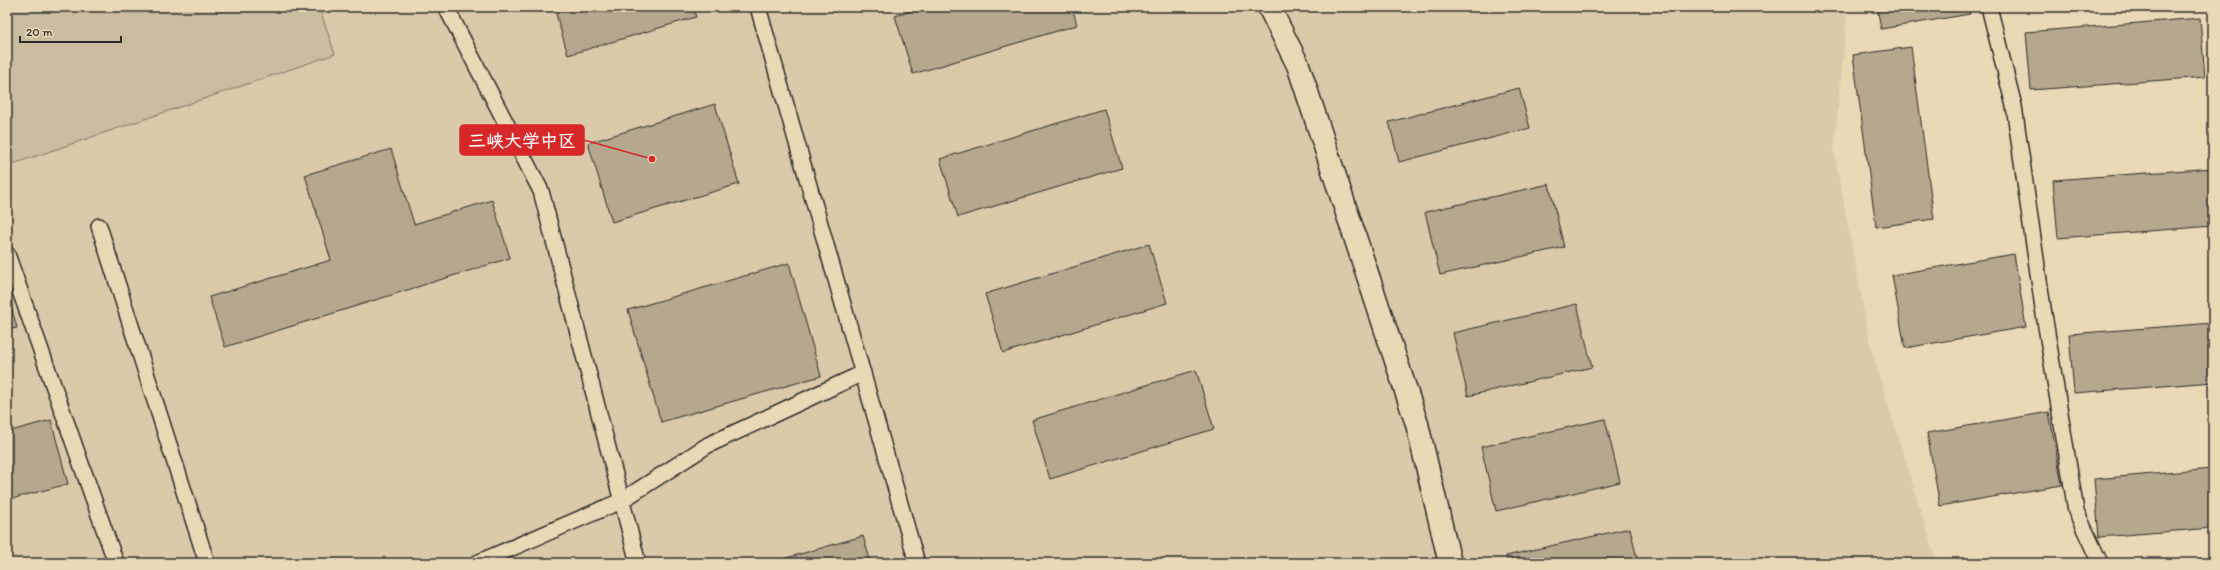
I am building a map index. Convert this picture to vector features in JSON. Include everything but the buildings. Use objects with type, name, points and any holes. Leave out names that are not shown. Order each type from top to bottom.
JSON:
[{"type":"street","points":[[1269,7],[1298,65],[1415,417],[1450,563]]},
{"type":"lane","points":[[446,7],[541,191],[638,563]]},
{"type":"lane","points":[[758,7],[917,563]]},
{"type":"lane","points":[[1989,7],[2014,106],[2043,308],[2076,511],[2100,563]]},
{"type":"lane","points":[[99,226],[207,563]]},
{"type":"lane","points":[[7,254],[116,563]]},
{"type":"lane","points":[[477,563],[621,501],[708,445],[863,373]]},
{"type":"shaded area","points":[[7,7],[1848,7],[1834,150],[1871,349],[1937,563],[7,563]]},
{"type":"shaded area","points":[[7,7],[319,7],[335,54],[7,166]]},
{"type":"place","name":"三峡大学中区","points":[[652,159]]}]
